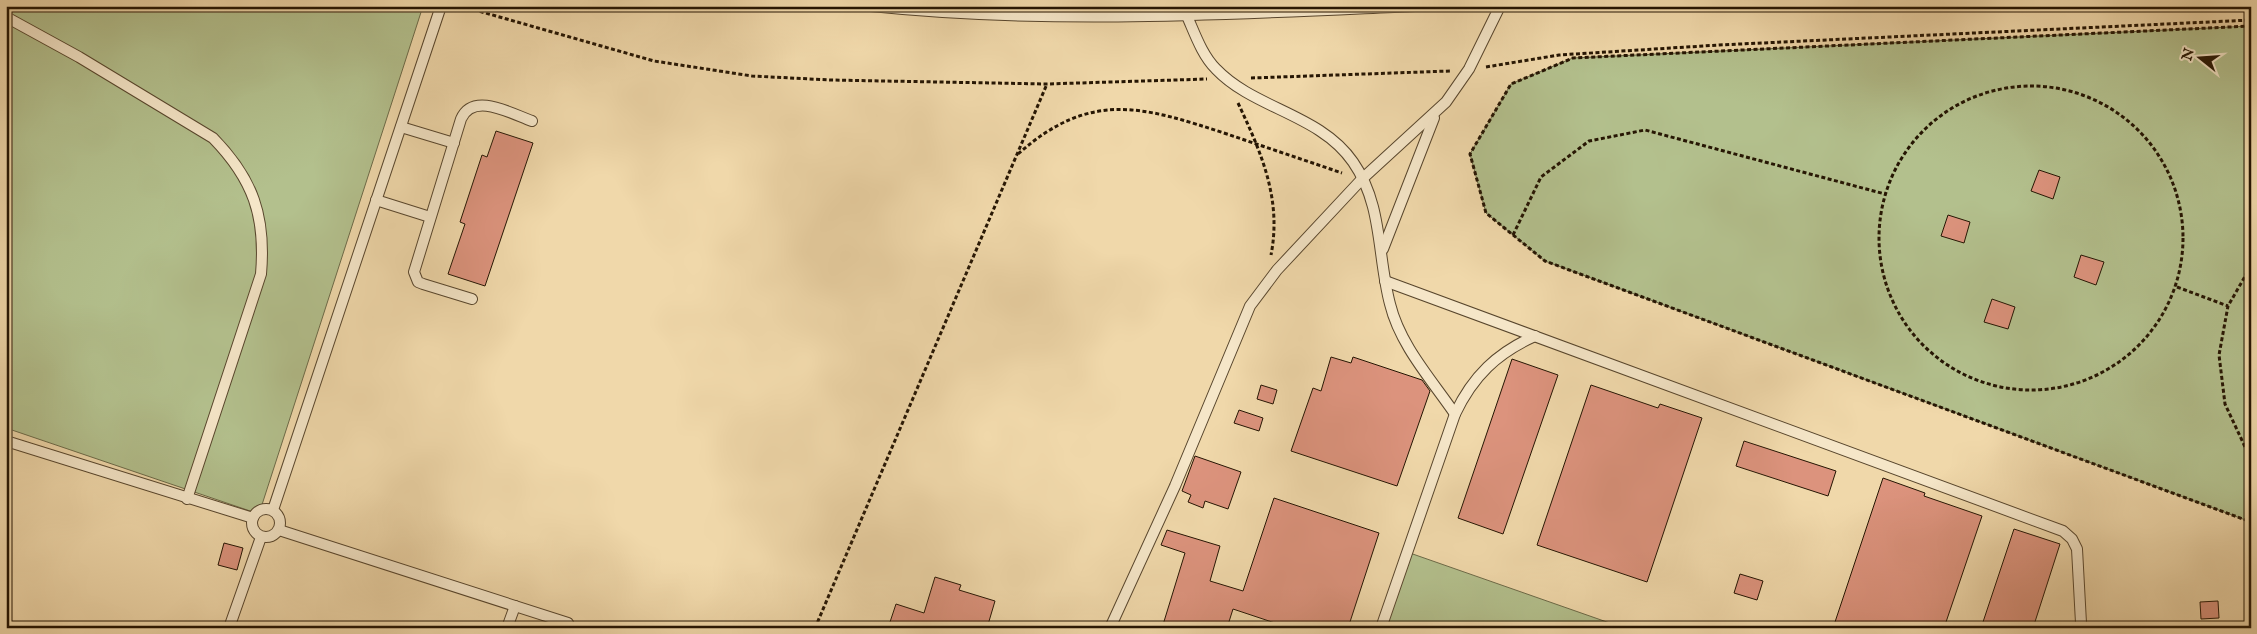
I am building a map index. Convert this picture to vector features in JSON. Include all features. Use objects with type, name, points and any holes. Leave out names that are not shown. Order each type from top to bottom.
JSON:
[{"type":"lane","points":[[273,510],[441,6]]},
{"type":"lane","points":[[871,6],[1039,16],[1187,16],[1415,6]]},
{"type":"lane","points":[[1110,628],[1175,486],[1250,306],[1277,270],[1362,179],[1435,115],[1469,69],[1500,6]]},
{"type":"lane","points":[[1187,16],[1205,56],[1226,79],[1319,131],[1352,161],[1372,202],[1382,250],[1390,305],[1399,329],[1411,351],[1455,414]]},
{"type":"lane","points":[[6,17],[80,57],[213,138],[230,156],[245,177],[255,199],[261,224],[263,249],[261,274],[187,498]]},
{"type":"lane","points":[[472,299],[423,284],[415,277],[415,266],[464,113],[473,106],[485,106],[532,121]]},
{"type":"lane","points":[[1382,250],[1435,115]]},
{"type":"lane","points":[[401,127],[454,143]]},
{"type":"lane","points":[[376,200],[430,217]]},
{"type":"lane","points":[[1385,281],[2063,531],[2072,539],[2077,549],[2081,623]]},
{"type":"lane","points":[[1380,628],[1455,414],[1465,393],[1478,374],[1495,358],[1534,336]]},
{"type":"lane","points":[[6,441],[252,518]]},
{"type":"lane","points":[[261,509],[273,510],[281,522],[279,530],[275,535],[261,536],[255,532],[252,518],[261,509]]},
{"type":"lane","points":[[279,530],[568,623]]},
{"type":"lane","points":[[229,628],[261,536]]},
{"type":"lane","points":[[508,628],[515,606]]},
{"type":"path","points":[[461,6],[654,61],[719,72],[830,80],[1047,84],[1469,69],[1559,55],[1719,44],[2251,20]]},
{"type":"path","points":[[2251,26],[1573,58],[1511,84],[1470,154],[1486,213],[1545,260],[2251,522]]},
{"type":"path","points":[[1226,79],[1257,144],[1269,178],[1274,233],[1270,260]]},
{"type":"path","points":[[815,628],[1047,84]]},
{"type":"path","points":[[2033,85],[2080,93],[2123,115],[2156,149],[2178,192],[2185,239],[2177,286],[2155,328],[2122,362],[2089,380],[2081,384],[2034,392],[1988,386],[1944,365],[1910,332],[1887,290],[1878,242],[1885,194],[1906,150],[1940,115],[1984,92],[2033,85]]},
{"type":"path","points":[[1017,154],[1051,128],[1091,113],[1113,109],[1156,112],[1362,179]]},
{"type":"path","points":[[1513,235],[1541,177],[1589,141],[1645,130],[1885,194]]},
{"type":"path","points":[[2251,266],[2228,306],[2219,355],[2225,404],[2246,449],[2251,454]]},
{"type":"path","points":[[2177,286],[2228,306]]},
{"type":"green space","points":[[6,6],[423,6],[259,514],[6,428]]},
{"type":"green space","points":[[2251,26],[2251,522],[1545,261],[1486,213],[1470,154],[1511,84],[1573,58]]},
{"type":"green space","points":[[1407,552],[1624,628],[1382,628]]},
{"type":"building","points":[[496,131],[533,143],[485,286],[448,274],[465,224],[460,222],[482,155],[487,157]]},
{"type":"building","points":[[2039,170],[2060,177],[2053,199],[2031,191]]},
{"type":"building","points":[[1948,215],[1970,222],[1964,243],[1941,236]]},
{"type":"building","points":[[2081,255],[2104,262],[2096,285],[2074,277]]},
{"type":"building","points":[[1992,299],[2015,307],[2008,329],[1984,322]]},
{"type":"building","points":[[1331,357],[1351,363],[1353,357],[1422,380],[1430,391],[1397,486],[1291,451],[1313,388],[1321,391]]},
{"type":"building","points":[[1512,359],[1558,375],[1503,534],[1458,518]]},
{"type":"building","points":[[1261,385],[1277,390],[1273,404],[1257,399]]},
{"type":"building","points":[[1591,385],[1658,408],[1660,404],[1702,418],[1647,582],[1537,545]]},
{"type":"building","points":[[1239,410],[1263,418],[1259,431],[1234,423]]},
{"type":"building","points":[[1744,441],[1836,471],[1828,496],[1736,466]]},
{"type":"building","points":[[1195,456],[1241,472],[1228,509],[1205,501],[1203,508],[1188,502],[1191,495],[1182,491]]},
{"type":"building","points":[[1883,478],[1925,493],[1924,496],[1982,516],[1944,628],[1833,628]]},
{"type":"building","points":[[1274,498],[1379,533],[1348,628],[1280,628],[1281,625],[1233,609],[1227,628],[1162,628],[1185,553],[1161,545],[1167,530],[1220,546],[1210,581],[1243,591]]},
{"type":"building","points":[[2014,529],[2060,544],[2033,628],[1981,628]]},
{"type":"building","points":[[224,543],[243,548],[237,570],[218,565]]},
{"type":"building","points":[[1740,574],[1763,581],[1757,600],[1734,593]]},
{"type":"building","points":[[935,577],[961,585],[959,590],[995,601],[987,628],[888,628],[896,604],[924,613]]},
{"type":"building","points":[[2218,601],[2219,618],[2201,619],[2200,602]]}]
